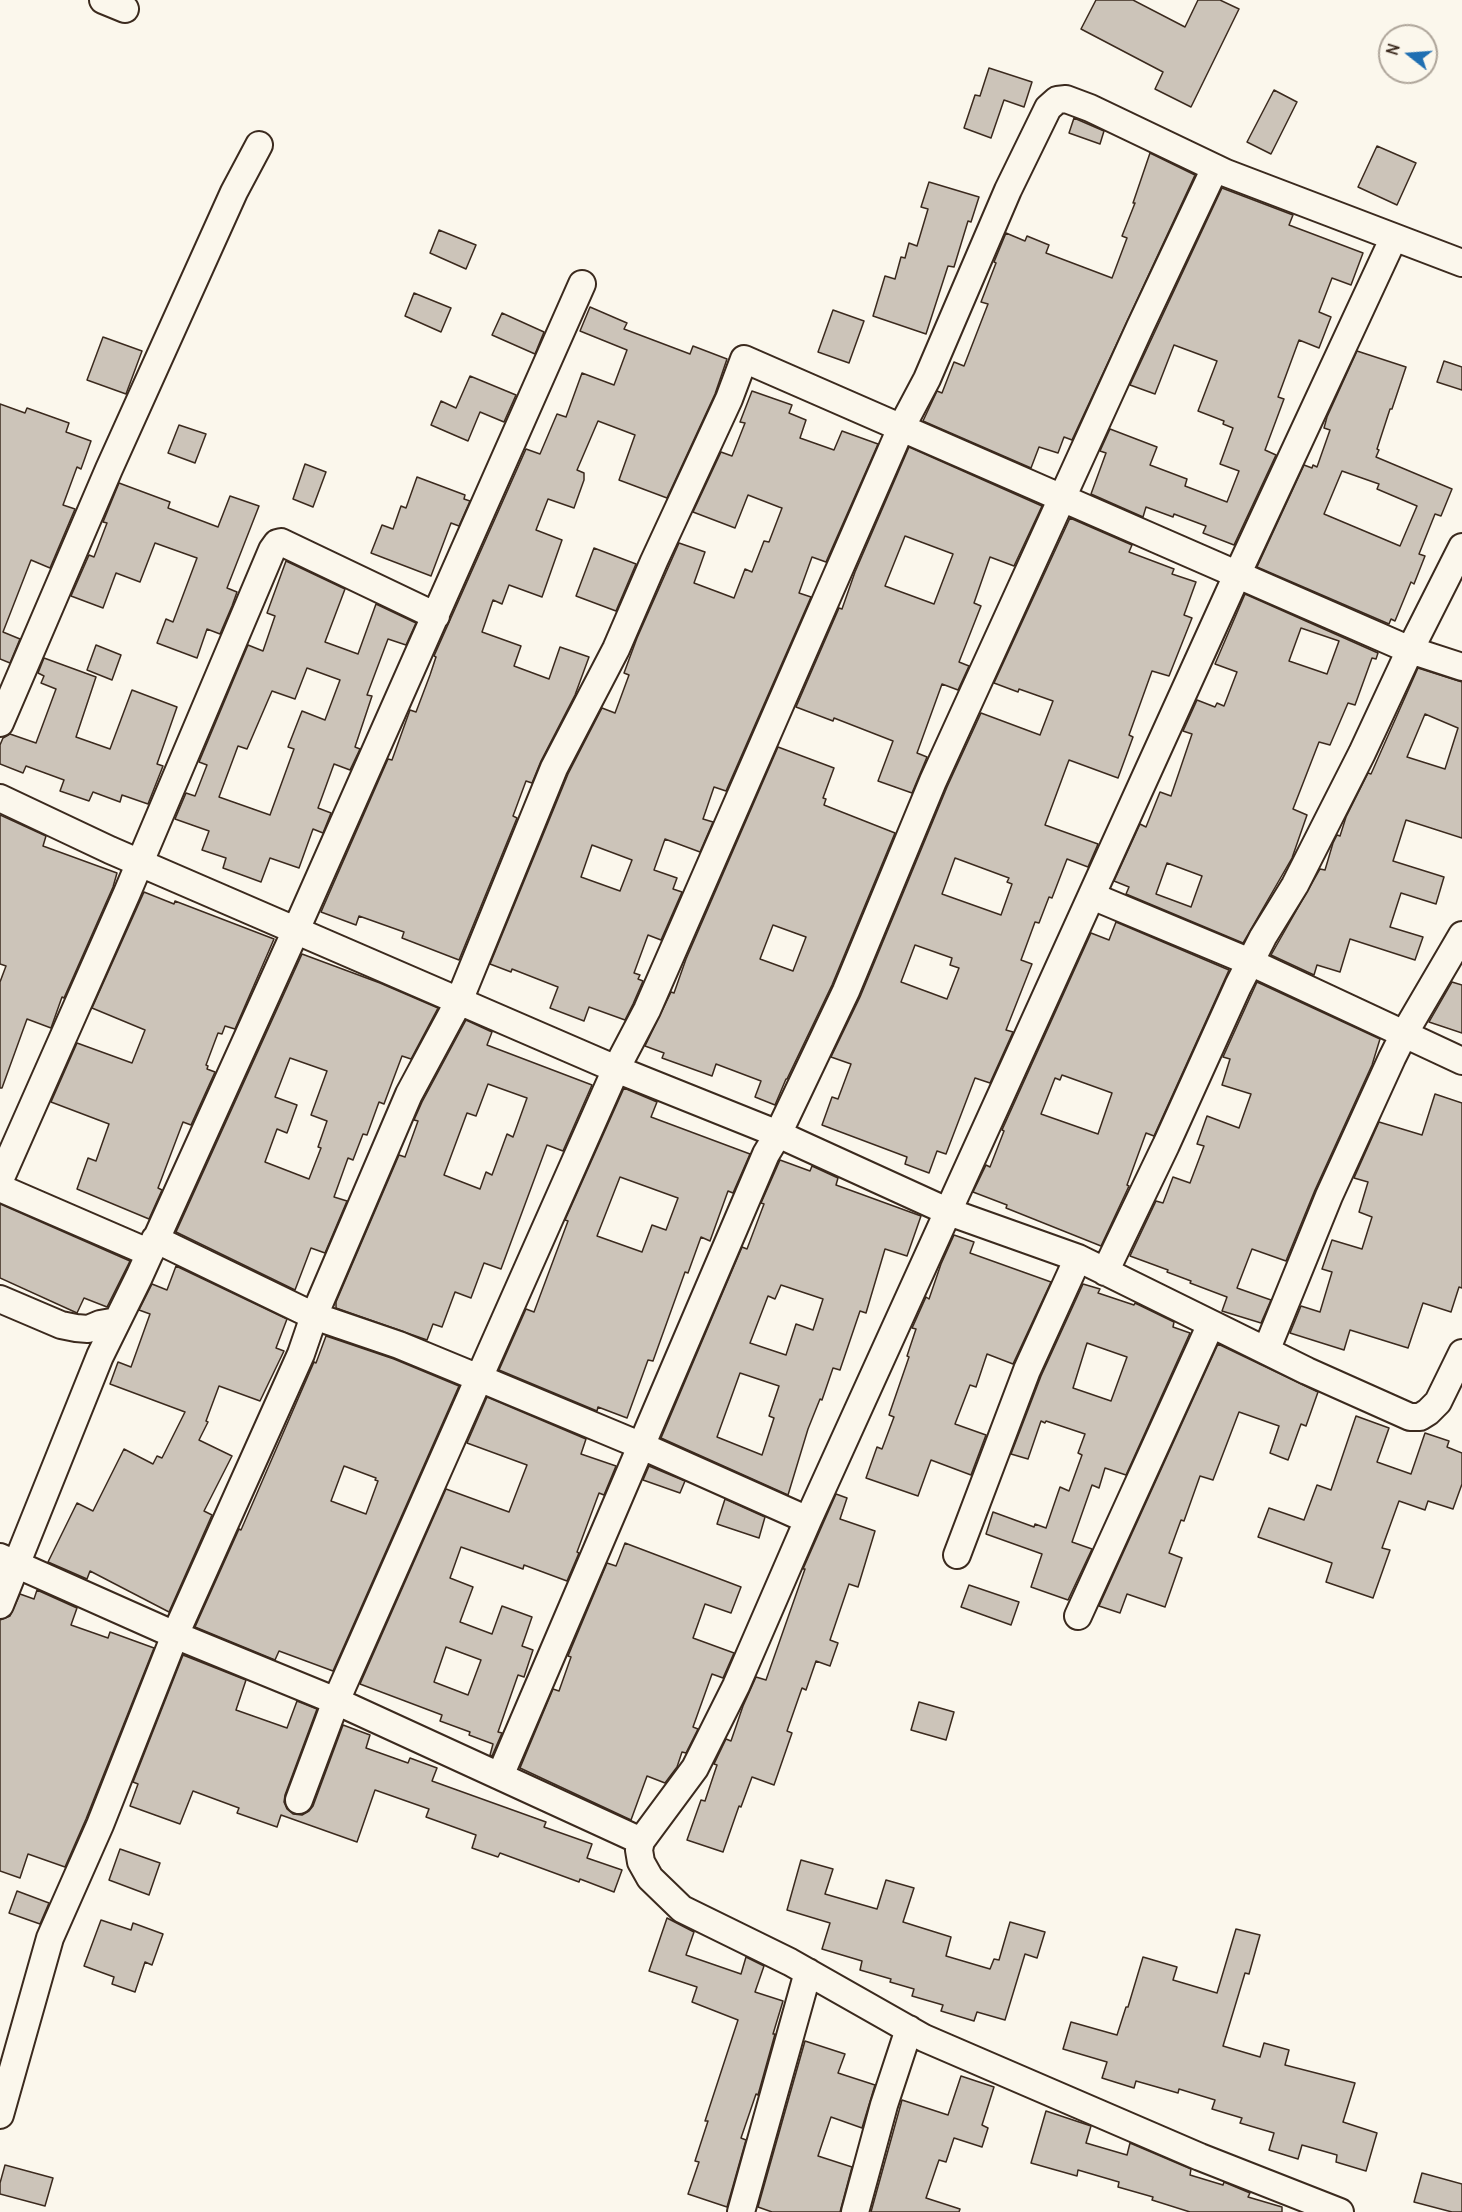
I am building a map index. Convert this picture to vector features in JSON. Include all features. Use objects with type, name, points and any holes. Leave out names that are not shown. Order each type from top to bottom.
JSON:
[{"type":"street","points":[[299,1800],[336,1701],[616,1069],[647,1010],[901,428],[927,379],[1008,190],[1051,104],[1057,100],[1066,99],[1090,108],[1215,168],[1462,263]]},
{"type":"street","points":[[0,723],[109,469],[234,192],[259,145]]},
{"type":"street","points":[[500,1776],[765,1154],[778,1134],[846,991],[933,781],[1215,168]]},
{"type":"street","points":[[1340,2212],[1189,2152],[950,2050],[909,2030],[808,1972],[682,1908],[650,1878],[641,1862],[639,1850],[641,1841],[695,1768],[736,1686],[808,1520],[1237,575],[1394,237]]},
{"type":"street","points":[[0,1605],[9,1561],[100,1356],[296,930],[582,284]]},
{"type":"street","points":[[0,2115],[50,1938],[100,1825],[175,1635],[301,1354],[314,1316],[409,1094],[459,1001],[554,768],[616,649],[729,399],[744,359],[1410,650],[1462,667]]},
{"type":"street","points":[[0,1180],[140,863],[267,561],[277,543],[281,542],[436,616]]},
{"type":"street","points":[[1105,1272],[1250,962],[1300,875],[1462,546]]},
{"type":"street","points":[[0,798],[140,863],[616,1069],[778,1134],[949,1212],[1078,1258],[1266,1351],[1410,1417],[1420,1418],[1438,1402],[1462,1353]]},
{"type":"street","points":[[1092,896],[1250,962],[1462,1061]]},
{"type":"street","points":[[1266,1351],[1329,1196],[1404,1034],[1462,935]]},
{"type":"street","points":[[0,1188],[152,1246],[314,1316],[399,1345],[642,1446],[808,1520]]},
{"type":"street","points":[[957,1555],[1027,1370],[1078,1258]]},
{"type":"street","points":[[0,1299],[61,1325],[76,1328],[88,1329],[100,1324],[117,1322]]},
{"type":"street","points":[[1078,1616],[1211,1324]]},
{"type":"street","points":[[9,1561],[175,1635],[336,1701],[641,1841]]},
{"type":"street","points":[[741,2212],[808,1972]]},
{"type":"street","points":[[855,2212],[884,2105],[909,2030]]},
{"type":"building","points":[[1096,0],[1133,0],[1185,27],[1198,0],[1220,0],[1239,9],[1191,107],[1155,89],[1163,72],[1081,29]]},
{"type":"building","points":[[989,68],[1032,82],[1024,107],[1004,100],[991,138],[964,128],[975,95],[980,96]]},
{"type":"building","points":[[1274,90],[1297,102],[1271,154],[1247,142]]},
{"type":"building","points":[[1074,118],[1104,131],[1100,144],[1069,133]]},
{"type":"building","points":[[1377,146],[1416,163],[1397,205],[1358,187]]},
{"type":"building","points":[[1150,153],[1195,175],[1072,440],[1064,437],[1058,453],[1039,447],[1031,468],[923,421],[937,391],[942,393],[954,362],[964,366],[988,304],[981,302],[1006,233],[1025,241],[1027,236],[1049,245],[1046,253],[1112,278],[1127,238],[1122,236]]},
{"type":"building","points":[[929,182],[979,197],[971,222],[968,221],[954,267],[948,266],[926,334],[873,316],[885,276],[895,279],[901,257],[905,258],[909,243],[917,246],[928,209],[921,207]]},
{"type":"building","points":[[1222,188],[1293,215],[1289,225],[1363,253],[1351,285],[1332,278],[1319,312],[1331,317],[1319,348],[1299,340],[1278,397],[1284,399],[1265,450],[1276,455],[1234,545],[1203,533],[1206,526],[1174,514],[1173,517],[1146,507],[1143,517],[1091,494],[1106,453],[1100,451],[1110,429],[1157,447],[1150,465],[1187,479],[1185,486],[1227,502],[1239,471],[1220,464],[1233,428],[1223,424],[1224,421],[1198,411],[1217,361],[1174,345],[1155,394],[1130,385]]},
{"type":"building","points":[[439,230],[476,245],[466,269],[430,253]]},
{"type":"building","points":[[414,293],[451,308],[441,332],[405,316]]},
{"type":"building","points":[[590,307],[627,323],[624,329],[690,354],[693,346],[727,359],[715,394],[667,498],[619,480],[635,435],[598,421],[577,470],[584,473],[584,480],[574,508],[548,499],[536,530],[562,540],[542,597],[509,585],[502,604],[493,600],[482,632],[521,646],[514,666],[549,679],[560,647],[589,657],[575,695],[532,783],[526,781],[513,816],[517,818],[459,960],[402,938],[404,932],[359,916],[356,925],[321,912],[388,759],[392,760],[410,710],[416,712],[436,657],[434,656],[526,449],[540,454],[557,414],[566,417],[582,373],[614,385],[627,350],[580,331]]},
{"type":"building","points":[[833,310],[864,321],[849,363],[818,352]]},
{"type":"building","points":[[502,313],[544,332],[535,354],[492,335]]},
{"type":"building","points":[[103,337],[142,351],[126,394],[87,380]]},
{"type":"building","points":[[1357,351],[1406,367],[1392,409],[1390,409],[1376,457],[1452,489],[1441,516],[1435,514],[1419,554],[1425,556],[1414,584],[1411,582],[1395,621],[1391,619],[1389,624],[1257,567],[1304,465],[1317,467],[1330,430],[1324,428]],"holes":[[[1342,471],[1379,484],[1377,489],[1417,506],[1400,546],[1324,514]]]},
{"type":"building","points":[[1444,361],[1462,367],[1462,390],[1437,382]]},
{"type":"building","points":[[470,376],[516,395],[504,422],[480,412],[468,441],[431,425],[441,401],[456,408]]},
{"type":"building","points":[[752,391],[792,405],[789,413],[806,420],[800,438],[834,450],[842,431],[878,444],[826,562],[812,557],[799,593],[811,597],[726,791],[714,787],[703,819],[713,822],[700,852],[665,839],[654,870],[677,878],[673,889],[682,892],[661,940],[648,935],[634,973],[640,975],[638,979],[643,981],[625,1020],[589,1007],[584,1021],[550,1008],[558,987],[512,969],[511,972],[490,964],[568,774],[602,708],[615,713],[629,675],[624,673],[637,638],[679,543],[705,552],[694,583],[734,598],[745,569],[752,572],[764,541],[769,542],[782,508],[748,495],[735,528],[693,512],[721,452],[732,456],[745,423],[740,422]],"holes":[[[592,845],[632,860],[620,891],[581,877]]]},
{"type":"building","points":[[0,404],[25,413],[27,408],[69,423],[66,432],[91,441],[81,469],[77,467],[63,505],[75,509],[50,568],[31,560],[3,632],[20,639],[10,663],[0,659]]},
{"type":"building","points":[[179,425],[206,434],[195,463],[168,453]]},
{"type":"building","points":[[909,447],[1042,506],[1014,566],[990,557],[974,603],[981,606],[959,662],[969,666],[958,690],[942,684],[917,753],[927,757],[912,793],[878,781],[893,741],[834,718],[833,721],[796,707],[839,608],[842,609],[855,572]],"holes":[[[905,536],[953,554],[934,604],[885,586]]]},
{"type":"building","points":[[305,464],[326,472],[313,507],[293,499]]},
{"type":"building","points":[[417,477],[465,495],[464,499],[470,501],[459,526],[451,523],[431,576],[371,553],[382,525],[393,529],[401,506],[406,508]]},
{"type":"building","points":[[119,483],[170,502],[168,508],[218,527],[230,496],[259,506],[227,588],[237,592],[232,606],[220,634],[207,629],[197,658],[157,643],[166,619],[173,622],[197,558],[155,543],[140,582],[116,573],[103,608],[71,596],[89,555],[94,557],[107,523],[103,522]]},
{"type":"building","points":[[1070,518],[1132,545],[1129,552],[1174,569],[1172,574],[1196,582],[1184,615],[1192,618],[1169,676],[1152,671],[1129,735],[1133,737],[1118,778],[1069,760],[1045,825],[1098,844],[1088,867],[1067,859],[1052,898],[1049,897],[1039,923],[1035,922],[1021,960],[1032,964],[1006,1030],[1013,1032],[990,1083],[975,1078],[946,1154],[937,1151],[929,1173],[905,1164],[907,1157],[822,1125],[832,1097],[838,1099],[851,1064],[831,1057],[860,997],[947,787],[981,713],[1040,735],[1053,701],[994,683]],"holes":[[[955,858],[1009,878],[1007,882],[1012,884],[1001,915],[942,894]],[[915,945],[952,958],[950,965],[959,968],[947,999],[901,982]]]},
{"type":"building","points":[[594,548],[636,564],[616,611],[576,596]]},
{"type":"building","points":[[286,561],[345,589],[325,642],[358,654],[376,604],[416,623],[406,645],[388,639],[367,695],[372,696],[355,747],[360,749],[350,770],[334,764],[318,808],[331,813],[323,833],[313,829],[299,868],[270,858],[261,882],[223,868],[226,858],[202,850],[209,831],[175,819],[186,793],[195,796],[207,765],[199,762],[248,645],[263,651],[275,616],[267,613]],"holes":[[[307,668],[340,680],[325,720],[302,711],[288,747],[294,749],[270,815],[219,797],[238,746],[247,749],[272,691],[295,699]]]},
{"type":"building","points":[[1245,594],[1378,653],[1376,659],[1372,658],[1355,705],[1348,703],[1330,745],[1319,742],[1293,809],[1307,815],[1292,858],[1243,943],[1126,894],[1129,887],[1114,881],[1140,824],[1146,827],[1160,792],[1171,796],[1192,734],[1183,731],[1197,700],[1215,707],[1217,703],[1224,706],[1237,672],[1215,664]],"holes":[[[1301,628],[1339,641],[1327,674],[1289,661]],[[1167,863],[1202,876],[1191,907],[1156,894]]]},
{"type":"building","points":[[96,645],[121,655],[112,680],[87,670]]},
{"type":"building","points":[[44,658],[96,677],[76,737],[110,749],[132,690],[177,707],[157,764],[163,766],[148,804],[122,795],[120,802],[93,792],[89,801],[60,791],[64,780],[26,766],[23,773],[0,764],[0,745],[3,738],[10,734],[36,743],[56,689],[41,683],[44,676],[38,673]]},
{"type":"building","points":[[1418,668],[1462,682],[1462,838],[1406,820],[1393,861],[1444,877],[1436,904],[1401,893],[1390,927],[1423,937],[1415,960],[1350,939],[1340,972],[1317,965],[1314,975],[1271,955],[1320,869],[1325,870],[1333,843],[1337,835],[1340,836],[1346,817],[1368,773],[1371,774]],"holes":[[[1425,714],[1458,728],[1445,769],[1407,757]]]},
{"type":"building","points":[[778,747],[834,768],[823,798],[826,799],[824,805],[895,833],[832,985],[775,1105],[755,1097],[761,1081],[716,1064],[712,1076],[662,1058],[664,1053],[645,1046],[671,992],[674,993],[686,959]],"holes":[[[773,925],[806,937],[793,971],[760,959]]]},
{"type":"building","points":[[0,815],[46,836],[43,846],[117,873],[64,998],[62,997],[51,1028],[27,1019],[2,1088],[0,1088],[0,982],[6,966],[0,964]]},
{"type":"building","points":[[144,892],[174,904],[175,901],[274,939],[235,1029],[225,1026],[222,1034],[218,1033],[206,1065],[207,1069],[215,1072],[191,1125],[183,1122],[158,1188],[162,1190],[149,1219],[77,1189],[88,1158],[96,1161],[109,1124],[51,1102],[77,1043],[132,1063],[145,1030],[92,1008]]},
{"type":"building","points":[[1116,922],[1229,970],[1154,1136],[1146,1133],[1127,1185],[1129,1186],[1101,1246],[1006,1208],[1007,1205],[973,1192],[986,1165],[990,1167],[1004,1131],[1002,1130],[1091,933],[1109,940]],"holes":[[[1062,1075],[1112,1093],[1098,1134],[1041,1114],[1055,1078],[1060,1080]]]},
{"type":"building","points":[[302,954],[380,983],[438,1008],[411,1059],[402,1056],[384,1104],[379,1102],[367,1135],[363,1134],[353,1160],[348,1158],[334,1197],[347,1201],[325,1253],[311,1248],[295,1290],[176,1232]],"holes":[[[290,1058],[327,1071],[311,1115],[327,1121],[318,1147],[321,1148],[309,1179],[265,1162],[277,1129],[287,1133],[297,1105],[275,1097]]]},
{"type":"building","points":[[1257,982],[1380,1039],[1372,1065],[1315,1190],[1286,1261],[1252,1249],[1237,1288],[1271,1300],[1261,1323],[1222,1311],[1227,1297],[1190,1283],[1191,1281],[1167,1272],[1168,1270],[1130,1256],[1156,1201],[1163,1203],[1173,1177],[1190,1183],[1204,1146],[1197,1144],[1207,1116],[1239,1128],[1251,1094],[1222,1085],[1230,1059],[1223,1057]]},
{"type":"building","points":[[1452,982],[1462,985],[1462,1033],[1429,1022]]},
{"type":"building","points":[[466,1020],[492,1032],[487,1045],[592,1085],[563,1151],[547,1145],[501,1269],[484,1263],[471,1298],[455,1292],[442,1327],[433,1324],[427,1340],[336,1308],[336,1302],[399,1155],[405,1157],[418,1121],[414,1120]],"holes":[[[488,1084],[527,1098],[513,1137],[507,1134],[492,1175],[486,1172],[480,1189],[444,1175],[467,1113],[476,1116]]]},
{"type":"building","points":[[624,1088],[657,1102],[651,1117],[750,1154],[733,1193],[728,1191],[710,1241],[701,1237],[688,1273],[685,1272],[653,1361],[648,1360],[627,1418],[598,1407],[597,1411],[499,1370],[526,1309],[534,1312],[568,1221],[565,1220]],"holes":[[[620,1177],[678,1198],[666,1230],[652,1225],[642,1252],[597,1236]]]},
{"type":"building","points":[[1435,1094],[1462,1103],[1462,1288],[1459,1287],[1451,1312],[1423,1303],[1408,1348],[1350,1330],[1344,1350],[1290,1333],[1301,1306],[1320,1312],[1332,1272],[1322,1269],[1332,1240],[1362,1249],[1372,1217],[1359,1212],[1368,1182],[1354,1178],[1379,1122],[1422,1135]]},
{"type":"building","points":[[780,1160],[810,1171],[812,1166],[838,1178],[836,1185],[921,1216],[907,1256],[885,1249],[866,1313],[860,1311],[840,1370],[833,1368],[822,1400],[820,1399],[808,1429],[788,1495],[661,1438],[742,1247],[747,1249],[764,1204],[761,1203]],"holes":[[[781,1285],[823,1299],[813,1330],[796,1324],[786,1355],[750,1343],[768,1296],[775,1299]],[[740,1373],[779,1386],[769,1416],[774,1418],[762,1455],[717,1437]]]},
{"type":"building","points":[[0,1204],[130,1261],[107,1307],[84,1298],[77,1313],[0,1278]]},
{"type":"building","points":[[954,1235],[974,1242],[970,1253],[1051,1282],[1013,1364],[987,1354],[976,1387],[970,1385],[955,1424],[986,1435],[971,1475],[931,1460],[918,1496],[866,1478],[877,1447],[882,1449],[894,1417],[889,1415],[909,1357],[907,1356],[916,1329],[912,1328],[926,1297],[929,1299]]},
{"type":"building","points":[[176,1266],[287,1319],[276,1348],[284,1351],[260,1401],[219,1386],[206,1421],[208,1422],[199,1440],[232,1456],[204,1511],[212,1515],[169,1612],[90,1571],[87,1579],[48,1562],[77,1503],[93,1511],[124,1449],[153,1464],[157,1456],[162,1458],[185,1412],[110,1384],[118,1362],[131,1367],[150,1314],[139,1310],[152,1284],[167,1290]]},
{"type":"building","points":[[1083,1284],[1100,1289],[1098,1293],[1134,1305],[1135,1303],[1174,1322],[1173,1327],[1190,1333],[1126,1475],[1105,1468],[1099,1488],[1092,1485],[1072,1542],[1092,1549],[1068,1600],[1031,1587],[1042,1554],[986,1534],[993,1512],[1034,1527],[1035,1524],[1046,1528],[1060,1487],[1069,1491],[1082,1455],[1078,1453],[1085,1434],[1046,1421],[1045,1423],[1041,1421],[1028,1459],[1011,1454],[1041,1376]],"holes":[[[1087,1343],[1127,1357],[1111,1401],[1073,1388]]]},
{"type":"building","points":[[326,1336],[394,1359],[459,1386],[333,1671],[279,1651],[275,1660],[195,1627],[239,1529],[241,1530],[314,1362],[316,1363]],"holes":[[[344,1466],[376,1478],[375,1480],[378,1481],[366,1514],[331,1501]]]},
{"type":"building","points":[[1218,1344],[1318,1392],[1306,1426],[1301,1424],[1288,1460],[1270,1453],[1279,1426],[1239,1412],[1213,1480],[1200,1476],[1184,1521],[1181,1520],[1169,1553],[1182,1558],[1165,1607],[1127,1594],[1120,1613],[1099,1606]]},
{"type":"building","points":[[487,1397],[586,1439],[581,1454],[616,1466],[604,1495],[599,1493],[567,1581],[524,1565],[523,1569],[461,1547],[450,1578],[473,1587],[460,1622],[492,1634],[502,1606],[532,1617],[522,1646],[533,1650],[524,1677],[518,1675],[498,1732],[502,1733],[492,1756],[490,1755],[493,1744],[469,1735],[470,1732],[440,1721],[442,1715],[360,1684],[446,1489],[509,1512],[527,1465],[467,1443]],"holes":[[[446,1647],[481,1660],[468,1695],[434,1682]]]},
{"type":"building","points":[[1356,1416],[1389,1428],[1377,1462],[1411,1474],[1425,1433],[1449,1441],[1447,1447],[1462,1453],[1462,1484],[1453,1509],[1428,1501],[1425,1510],[1399,1501],[1382,1548],[1390,1550],[1373,1598],[1326,1582],[1332,1563],[1258,1537],[1269,1508],[1304,1520],[1317,1485],[1331,1490]]},
{"type":"building","points":[[649,1466],[685,1481],[680,1493],[643,1480]]},
{"type":"building","points":[[836,1494],[847,1498],[840,1519],[875,1531],[858,1587],[849,1584],[830,1640],[838,1643],[830,1666],[816,1661],[806,1690],[802,1688],[787,1731],[792,1733],[774,1785],[752,1777],[723,1852],[687,1840],[701,1800],[705,1801],[717,1765],[714,1764],[726,1739],[731,1741],[756,1677],[766,1680],[805,1569],[803,1569]]},
{"type":"building","points":[[725,1499],[765,1517],[759,1538],[717,1524]]},
{"type":"building","points":[[625,1543],[741,1587],[731,1613],[705,1604],[693,1638],[734,1653],[723,1678],[712,1674],[693,1727],[698,1729],[686,1753],[682,1752],[677,1767],[665,1783],[647,1776],[631,1820],[520,1768],[553,1689],[559,1691],[571,1657],[568,1656],[607,1563],[616,1566]]},
{"type":"building","points":[[969,1585],[1019,1602],[1011,1625],[961,1607]]},
{"type":"building","points":[[37,1590],[77,1608],[71,1625],[108,1638],[110,1632],[154,1648],[65,1867],[28,1854],[20,1878],[0,1871],[0,1620],[10,1616],[20,1594],[34,1599]]},
{"type":"building","points":[[183,1655],[246,1680],[236,1710],[287,1728],[297,1701],[317,1709],[285,1795],[284,1802],[293,1814],[302,1815],[313,1806],[343,1725],[370,1735],[366,1748],[408,1763],[410,1758],[437,1768],[432,1781],[546,1822],[544,1827],[592,1844],[587,1858],[622,1870],[614,1892],[580,1879],[579,1882],[500,1853],[498,1857],[472,1848],[476,1835],[426,1817],[429,1809],[375,1790],[357,1842],[281,1815],[277,1827],[237,1813],[239,1808],[193,1791],[180,1824],[130,1806],[138,1784],[133,1782]]},
{"type":"building","points":[[919,1702],[954,1712],[946,1740],[911,1730]]},
{"type":"building","points":[[120,1849],[160,1863],[149,1895],[109,1880]]},
{"type":"building","points":[[801,1860],[833,1869],[825,1894],[877,1909],[886,1880],[914,1888],[903,1922],[951,1937],[946,1956],[990,1969],[994,1959],[999,1960],[1010,1922],[1045,1932],[1037,1958],[1025,1954],[1005,2020],[977,2012],[974,2021],[941,2011],[943,2005],[912,1996],[914,1989],[860,1970],[862,1961],[822,1949],[830,1923],[787,1910]]},
{"type":"building","points":[[17,1891],[49,1903],[40,1924],[9,1913]]},
{"type":"building","points":[[667,1918],[694,1932],[686,1955],[741,1974],[746,1957],[764,1966],[755,1992],[783,2001],[758,2095],[756,2094],[741,2138],[746,2140],[727,2207],[688,2194],[699,2162],[695,2161],[708,2121],[705,2121],[738,2020],[692,2002],[697,1987],[649,1971]]},
{"type":"building","points":[[101,1920],[131,1930],[133,1923],[163,1934],[152,1965],[145,1962],[135,1992],[112,1984],[114,1977],[84,1966]]},
{"type":"building","points":[[1236,1929],[1260,1935],[1249,1974],[1245,1973],[1223,2046],[1260,2057],[1264,2043],[1289,2050],[1285,2065],[1355,2083],[1343,2122],[1377,2133],[1366,2171],[1336,2162],[1337,2155],[1302,2145],[1298,2159],[1269,2150],[1274,2133],[1240,2123],[1242,2118],[1212,2109],[1215,2100],[1179,2089],[1178,2093],[1136,2081],[1134,2088],[1102,2078],[1107,2062],[1063,2049],[1071,2022],[1117,2035],[1143,1957],[1177,1967],[1173,1980],[1217,1993]]},
{"type":"building","points":[[805,2041],[845,2054],[838,2073],[875,2085],[862,2128],[831,2117],[818,2156],[852,2167],[840,2212],[772,2212],[758,2207]]},
{"type":"building","points":[[961,2076],[994,2087],[982,2125],[988,2128],[982,2147],[954,2138],[946,2162],[939,2160],[926,2198],[960,2209],[959,2212],[871,2212],[902,2100],[948,2115]]},
{"type":"building","points":[[1046,2111],[1091,2126],[1086,2143],[1127,2155],[1130,2143],[1191,2169],[1190,2175],[1223,2185],[1224,2182],[1250,2193],[1248,2197],[1282,2207],[1282,2212],[1190,2212],[1152,2200],[1153,2197],[1118,2187],[1119,2182],[1078,2170],[1077,2176],[1031,2163]]},
{"type":"building","points":[[5,2165],[53,2178],[45,2206],[0,2194],[0,2183]]},
{"type":"building","points":[[1422,2173],[1462,2184],[1462,2212],[1452,2212],[1414,2202]]}]
